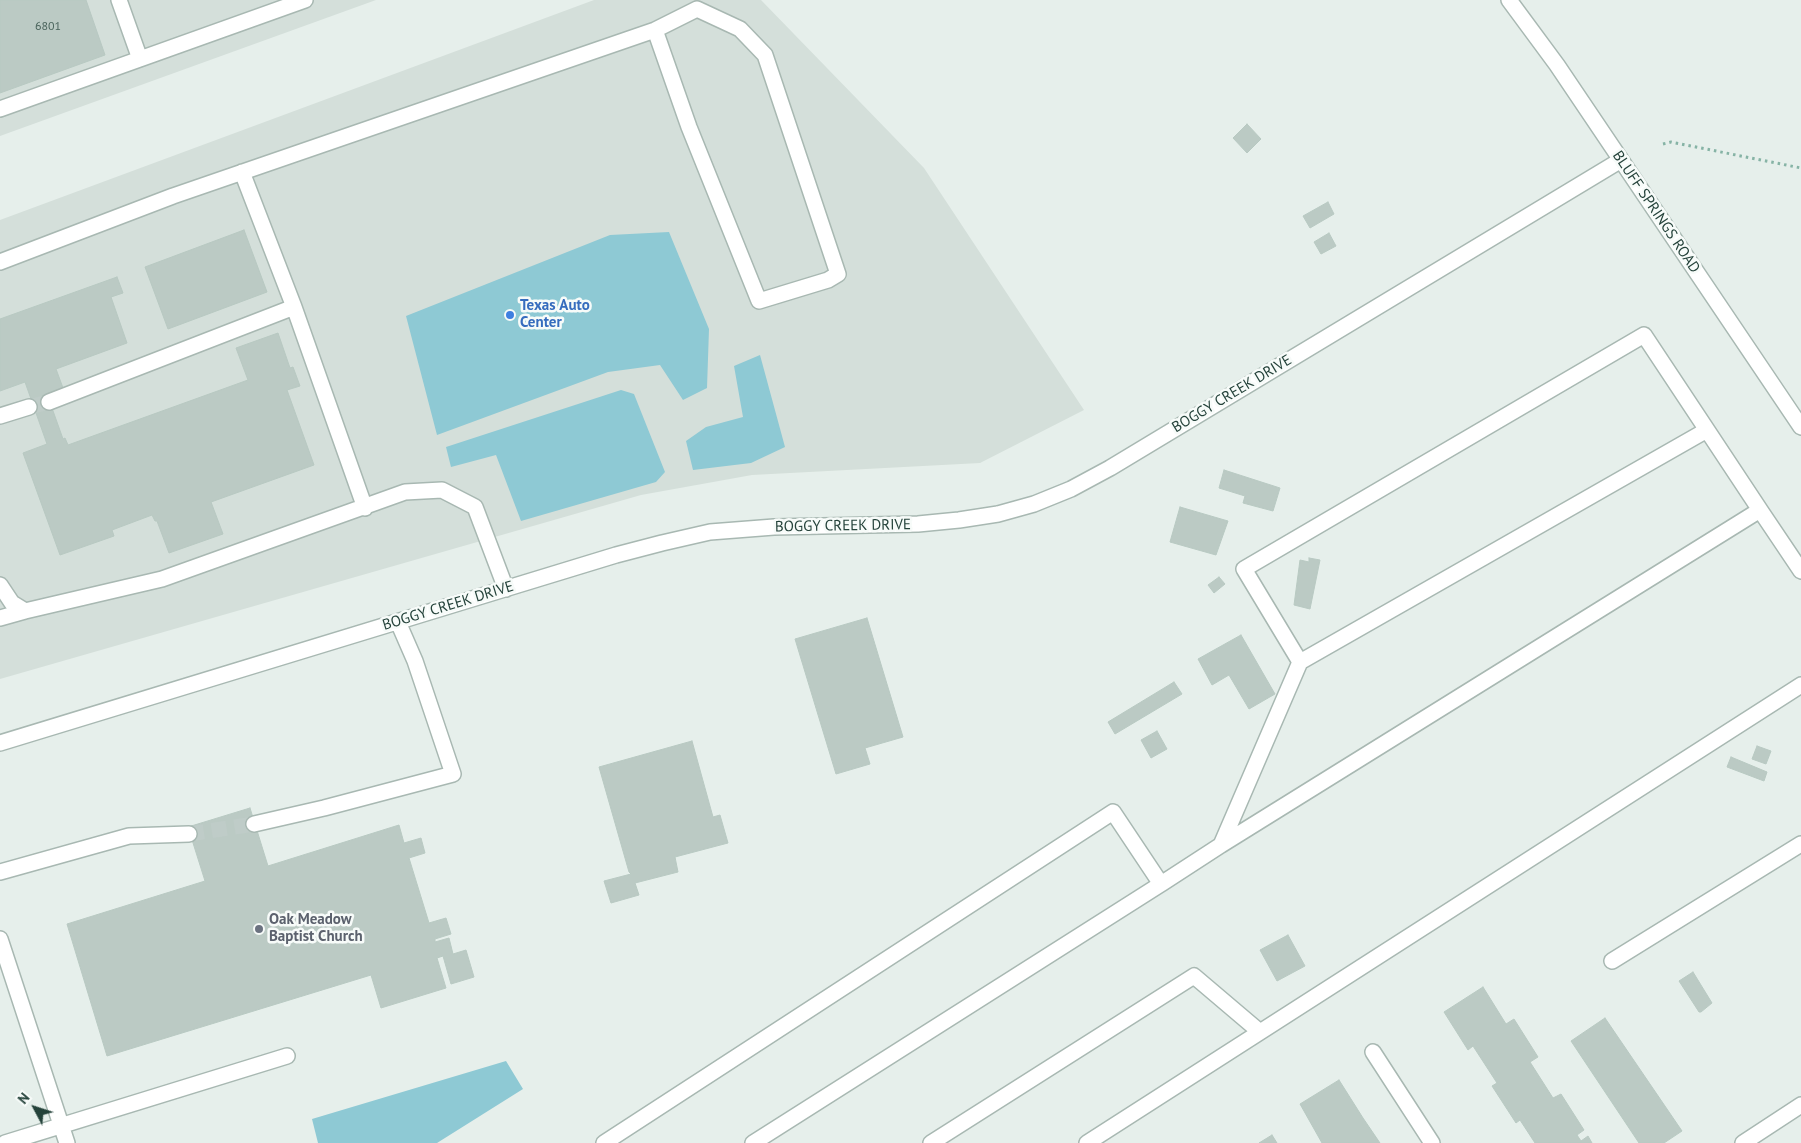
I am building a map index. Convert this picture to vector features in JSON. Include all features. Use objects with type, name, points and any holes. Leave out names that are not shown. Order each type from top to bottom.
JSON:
[{"type":"street","points":[[119,0],[140,59]]},
{"type":"street","points":[[0,110],[305,0]]},
{"type":"street","name":"BLUFF SPRINGS ROAD","points":[[1509,0],[1557,65],[1801,427]]},
{"type":"street","points":[[0,262],[242,172],[655,30],[697,9],[740,30],[765,55],[838,274],[828,280],[759,301],[689,127],[655,30]]},
{"type":"street","name":"BOGGY CREEK DRIVE","points":[[0,743],[616,555],[710,532],[774,527],[918,524],[998,514],[1034,504],[1071,489],[1110,468],[1621,160]]},
{"type":"street","points":[[242,172],[294,307],[365,508]]},
{"type":"street","points":[[49,402],[294,307]]},
{"type":"street","points":[[1300,662],[1244,569],[1644,335],[1801,571]]},
{"type":"street","points":[[0,416],[29,407]]},
{"type":"street","points":[[1220,845],[1300,662],[1707,430]]},
{"type":"street","points":[[0,618],[162,579],[365,508],[405,492],[442,490],[475,507],[506,589]]},
{"type":"street","points":[[753,1143],[1162,884],[1220,845],[1760,510]]},
{"type":"street","points":[[0,585],[12,604],[25,611]]},
{"type":"street","points":[[254,824],[324,808],[452,774],[415,661],[398,622]]},
{"type":"street","points":[[1087,1143],[1801,685]]},
{"type":"street","points":[[604,1143],[1113,812],[1162,884]]},
{"type":"street","points":[[0,872],[129,836],[190,834]]},
{"type":"street","points":[[1612,961],[1801,844]]},
{"type":"street","points":[[0,939],[67,1143]]},
{"type":"street","points":[[930,1143],[1194,976],[1260,1032]]},
{"type":"street","points":[[1373,1052],[1432,1143]]},
{"type":"street","points":[[5,1143],[61,1128],[287,1056]]},
{"type":"street","points":[[1742,1143],[1801,1105]]},
{"type":"path","points":[[1663,144],[1671,142],[1801,168]]},
{"type":"shaded area","points":[[0,0],[376,0],[0,136]]},
{"type":"shaded area","name":"Texas Auto Center","points":[[594,0],[761,0],[924,168],[1084,410],[980,463],[752,475],[641,495],[0,679],[0,220]]},
{"type":"water","points":[[669,232],[709,329],[707,388],[683,400],[660,365],[608,372],[437,435],[406,316],[610,235]]},
{"type":"water","points":[[760,355],[785,447],[751,463],[693,470],[686,441],[706,427],[743,417],[734,366]]},
{"type":"water","points":[[621,390],[634,394],[665,472],[656,482],[521,521],[496,455],[451,467],[446,447]]},
{"type":"water","points":[[506,1061],[523,1089],[437,1143],[318,1143],[312,1119]]},
{"type":"building","points":[[0,0],[86,0],[105,55],[0,93]]},
{"type":"building","points":[[1247,124],[1261,139],[1247,153],[1233,138]]},
{"type":"building","points":[[1328,202],[1334,214],[1310,228],[1303,216]]},
{"type":"building","points":[[244,230],[267,292],[168,329],[145,267]]},
{"type":"building","points":[[1329,233],[1336,246],[1321,254],[1314,242]]},
{"type":"building","points":[[117,277],[123,293],[111,297],[127,343],[56,369],[63,388],[47,394],[63,439],[65,438],[68,445],[248,380],[236,348],[278,333],[290,368],[293,367],[300,386],[287,390],[314,465],[211,502],[223,534],[169,553],[157,521],[155,521],[152,515],[112,530],[114,536],[60,555],[23,453],[47,444],[25,382],[0,391],[0,319]]},
{"type":"building","points":[[1224,470],[1280,488],[1273,511],[1243,503],[1245,496],[1219,488]]},
{"type":"building","points":[[1180,507],[1228,521],[1216,555],[1170,542]]},
{"type":"building","points":[[1309,558],[1320,560],[1310,609],[1294,605],[1300,560],[1309,562]]},
{"type":"building","points":[[1219,577],[1225,584],[1214,593],[1208,585]]},
{"type":"building","points":[[867,618],[903,737],[865,748],[870,764],[836,774],[795,639]]},
{"type":"building","points":[[1241,635],[1275,694],[1249,709],[1229,675],[1212,685],[1198,659]]},
{"type":"building","points":[[1174,682],[1182,694],[1115,734],[1108,722]]},
{"type":"building","points":[[1157,731],[1167,749],[1151,758],[1141,740]]},
{"type":"building","points":[[692,741],[713,817],[720,815],[728,843],[675,857],[678,872],[635,883],[639,895],[611,903],[604,881],[631,874],[599,767]]},
{"type":"building","points":[[1757,746],[1771,751],[1766,764],[1752,759]]},
{"type":"building","points":[[1731,757],[1767,772],[1764,781],[1727,767]]},
{"type":"building","name":"Oak Meadow Baptist Church","points":[[250,808],[268,866],[399,825],[404,843],[421,838],[425,853],[409,858],[429,923],[446,918],[451,934],[435,939],[435,942],[449,938],[453,954],[466,950],[474,977],[451,984],[443,956],[437,958],[446,988],[381,1008],[371,975],[107,1056],[67,924],[205,881],[188,827]]},
{"type":"building","points":[[1288,935],[1305,966],[1277,981],[1260,950]]},
{"type":"building","points":[[1693,972],[1712,1003],[1701,1012],[1699,1012],[1679,981]]},
{"type":"building","points":[[1483,987],[1506,1024],[1514,1019],[1538,1057],[1530,1062],[1553,1098],[1561,1094],[1584,1130],[1577,1135],[1581,1141],[1588,1136],[1592,1143],[1535,1143],[1520,1120],[1516,1123],[1492,1086],[1497,1083],[1473,1046],[1468,1050],[1444,1012]]},
{"type":"building","points":[[1605,1018],[1682,1131],[1664,1143],[1639,1143],[1571,1041]]},
{"type":"building","points":[[1339,1080],[1380,1143],[1322,1143],[1300,1104]]},
{"type":"building","points":[[1272,1135],[1277,1143],[1259,1143]]},
{"type":"tunnel","points":[[29,407],[49,402]]},
{"type":"tunnel","points":[[189,834],[254,824]]},
{"type":"place","name":"Texas Auto Center","points":[[510,315]]},
{"type":"place","name":"Oak Meadow Baptist Church","points":[[259,929]]}]
